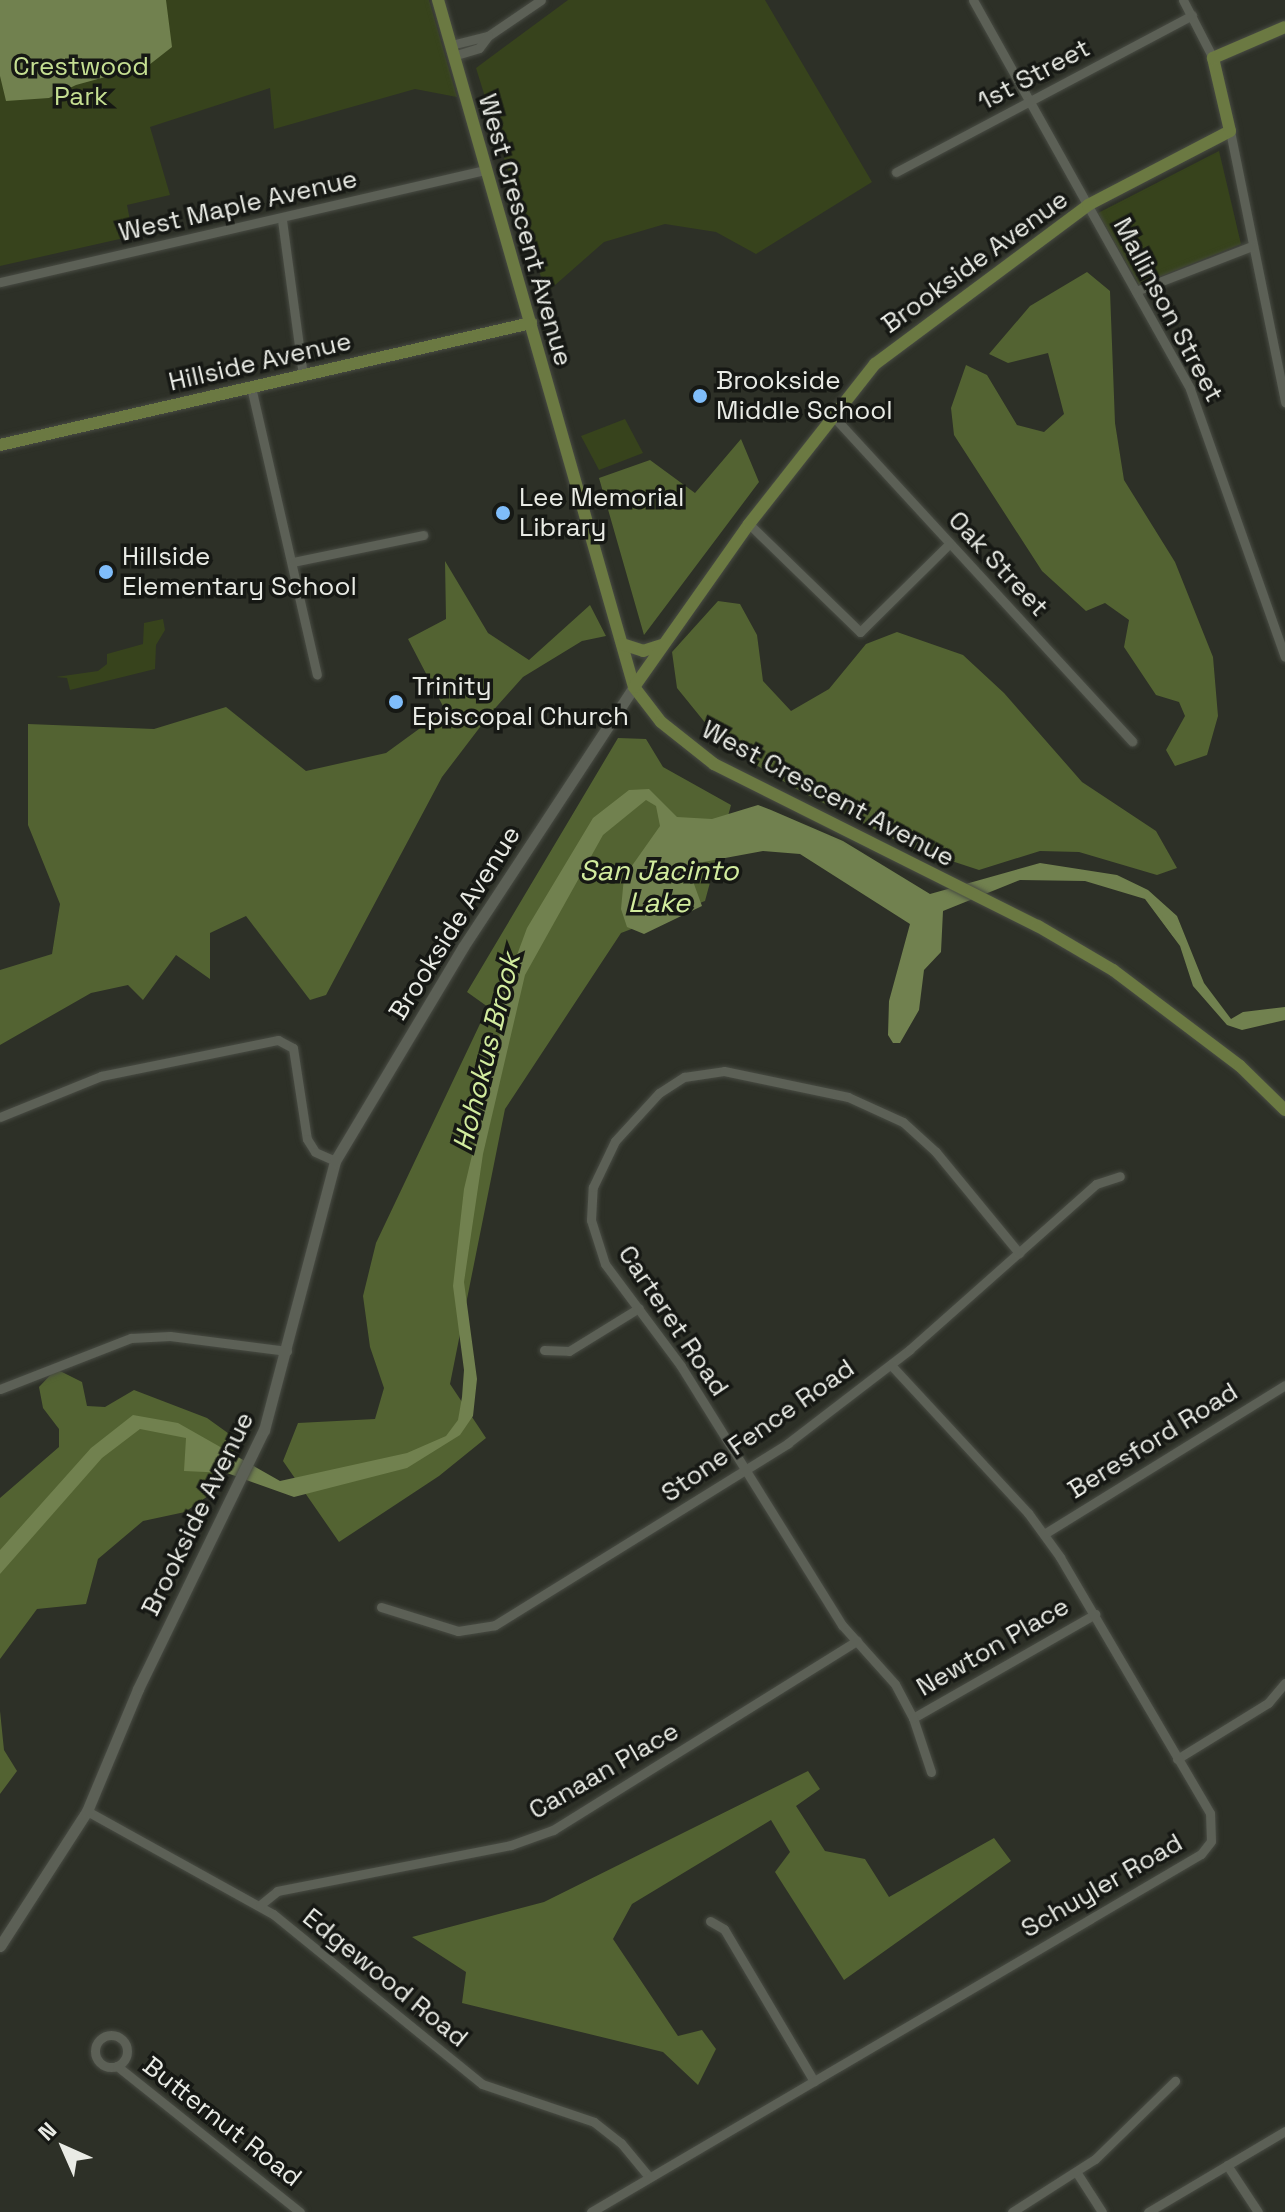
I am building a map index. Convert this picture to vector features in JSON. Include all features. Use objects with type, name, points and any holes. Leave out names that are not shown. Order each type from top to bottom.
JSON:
[{"type":"main road","name":"West Crescent Avenue","points":[[438,0],[634,687],[661,722],[714,764],[1113,970],[1240,1066],[1285,1110]]},
{"type":"main road","points":[[1230,131],[1213,58],[1285,27]]},
{"type":"main road","name":"Brookside Avenue","points":[[634,687],[749,524],[881,358],[1088,205],[1230,131]]},
{"type":"main road","name":"Hillside Avenue","points":[[0,445],[531,323]]},
{"type":"main road","points":[[622,644],[643,651],[661,645]]},
{"type":"street","points":[[452,51],[479,48],[488,36],[541,0]]},
{"type":"street","name":"Mallinson Street","points":[[973,0],[1190,389],[1285,657]]},
{"type":"street","points":[[1183,0],[1213,58]]},
{"type":"street","name":"1st Street","points":[[896,172],[1192,15]]},
{"type":"street","points":[[1230,131],[1285,402]]},
{"type":"street","name":"West Maple Avenue","points":[[0,282],[282,220],[485,170]]},
{"type":"street","points":[[282,220],[303,375]]},
{"type":"street","points":[[1136,291],[1252,246]]},
{"type":"street","points":[[251,387],[317,675]]},
{"type":"street","name":"Oak Street","points":[[833,416],[1132,741]]},
{"type":"street","points":[[749,524],[860,632],[949,544]]},
{"type":"street","points":[[293,562],[423,535]]},
{"type":"street","name":"Brookside Avenue","points":[[0,1946],[87,1811],[138,1689],[250,1462],[272,1410],[335,1161],[463,947],[634,687]]},
{"type":"street","points":[[0,1117],[101,1076],[278,1040],[293,1048],[307,1139],[315,1152],[335,1161]]},
{"type":"street","name":"Carteret Road","points":[[931,1772],[913,1718],[880,1664],[842,1625],[639,1308],[600,1255],[591,1220],[593,1187],[615,1141],[659,1093],[697,1072],[724,1071],[848,1097],[886,1112],[936,1152],[1019,1253]]},
{"type":"street","name":"Stone Fence Road","points":[[381,1607],[458,1631],[485,1629],[746,1472],[891,1365],[1096,1184],[1120,1176]]},
{"type":"street","points":[[544,1350],[569,1351],[639,1308]]},
{"type":"street","points":[[0,1389],[131,1338],[170,1336],[287,1351]]},
{"type":"street","name":"Schuyler Road","points":[[591,2212],[1201,1854],[1211,1841],[1213,1822],[1095,1614],[1044,1534],[891,1365]]},
{"type":"street","name":"Beresford Road","points":[[1044,1534],[1285,1385]]},
{"type":"street","name":"Newton Place","points":[[913,1718],[1095,1614]]},
{"type":"street","name":"Canaan Place","points":[[260,1905],[277,1891],[511,1845],[553,1830],[857,1641]]},
{"type":"street","points":[[1177,1759],[1268,1703],[1285,1683]]},
{"type":"street","name":"Edgewood Road","points":[[87,1811],[260,1905],[482,2084],[594,2122],[621,2143],[649,2177]]},
{"type":"street","points":[[710,1921],[724,1929],[814,2081]]},
{"type":"street","name":"Butternut Road","points":[[117,2066],[300,2212]]},
{"type":"street","points":[[1012,2212],[1077,2173],[1175,2081]]},
{"type":"street","points":[[1148,2212],[1285,2131]]},
{"type":"street","points":[[1227,2165],[1258,2212]]},
{"type":"street","points":[[1077,2173],[1102,2212]]},
{"type":"green space","name":"Crestwood Park","points":[[0,0],[429,0],[457,97],[415,89],[274,129],[270,88],[150,127],[170,195],[127,205],[133,236],[0,266]]},
{"type":"green space","points":[[568,0],[765,0],[872,182],[756,254],[716,232],[665,224],[604,242],[546,293],[476,68]]},
{"type":"green space","points":[[1219,151],[1241,244],[1139,285],[1098,213]]},
{"type":"green space","points":[[625,419],[643,453],[599,470],[581,436]]},
{"type":"green space","points":[[163,619],[165,630],[156,645],[155,669],[70,690],[67,678],[56,677],[98,671],[107,664],[107,654],[143,644],[144,623]]},
{"type":"shaded area","points":[[1087,272],[1110,291],[1115,423],[1124,480],[1175,562],[1213,657],[1218,716],[1207,755],[1175,766],[1166,750],[1185,716],[1179,702],[1156,695],[1124,647],[1129,620],[1105,603],[1086,611],[1042,571],[954,435],[951,408],[966,365],[987,375],[1017,425],[1044,432],[1064,414],[1048,353],[1008,363],[989,354],[1030,306]]},
{"type":"shaded area","points":[[741,439],[759,482],[644,635],[599,478],[650,460],[695,493]]},
{"type":"shaded area","points":[[445,561],[488,633],[529,660],[590,605],[606,636],[582,641],[523,677],[490,714],[442,777],[326,995],[310,1000],[246,916],[210,933],[210,979],[176,955],[143,1000],[128,985],[91,993],[0,1045],[0,970],[52,954],[60,904],[28,825],[28,724],[154,729],[226,707],[306,771],[386,753],[445,710],[408,639],[446,619]]},
{"type":"shaded area","points":[[718,601],[740,604],[757,635],[763,681],[791,711],[829,689],[866,644],[897,632],[963,655],[1004,693],[1082,782],[1156,831],[1177,868],[1157,875],[1079,852],[1040,851],[979,870],[909,847],[800,791],[724,746],[677,688],[672,652]]},
{"type":"shaded area","points":[[618,738],[646,739],[663,767],[731,805],[705,901],[621,933],[505,1109],[450,1384],[486,1438],[439,1476],[339,1542],[283,1461],[298,1423],[375,1419],[384,1388],[370,1347],[363,1296],[376,1243],[488,1007],[467,992]]},
{"type":"shaded area","points":[[56,1369],[82,1382],[87,1406],[105,1407],[134,1390],[207,1418],[239,1441],[208,1496],[185,1512],[143,1521],[98,1559],[86,1604],[37,1609],[0,1659],[0,1498],[59,1447],[59,1429],[43,1408],[39,1387]]},
{"type":"shaded area","points":[[0,1711],[4,1750],[17,1771],[0,1794]]},
{"type":"shaded area","points":[[808,1771],[820,1789],[796,1806],[825,1851],[865,1859],[889,1897],[994,1838],[1011,1861],[844,1980],[775,1872],[790,1852],[771,1820],[632,1904],[613,1939],[678,2036],[702,2030],[716,2049],[698,2085],[663,2052],[462,2003],[466,1972],[412,1937],[544,1902]]},
{"type":"water","points":[[0,0],[166,0],[172,47],[149,65],[76,85],[49,98],[6,101],[0,76]]},
{"type":"water","name":"San Jacinto Lake","points":[[649,789],[677,817],[712,819],[758,805],[843,841],[930,894],[1040,863],[1117,875],[1148,890],[1177,916],[1204,983],[1231,1019],[1243,1012],[1285,1007],[1285,1020],[1242,1030],[1227,1025],[1193,986],[1180,946],[1145,899],[1085,881],[1020,880],[943,911],[941,952],[924,970],[919,1010],[900,1043],[893,1043],[888,1035],[889,1001],[910,924],[800,854],[763,851],[698,863],[694,884],[702,906],[644,934],[627,927],[621,909],[624,877],[660,826],[656,806],[646,800],[603,835],[525,975],[483,1154],[464,1282],[477,1379],[473,1416],[460,1435],[407,1468],[294,1497],[227,1473],[184,1471],[186,1438],[140,1429],[102,1458],[0,1574],[0,1550],[91,1448],[133,1415],[178,1423],[280,1481],[407,1453],[446,1436],[458,1420],[464,1370],[453,1286],[464,1189],[499,1041],[504,990],[527,928],[593,818],[629,790]]},
{"type":"waterway","name":"Hohokus Brook","points":[[1155,909],[1174,935]]},
{"type":"place","name":"Brookside Middle School","points":[[700,396]]},
{"type":"place","name":"Lee Memorial Library","points":[[503,513]]},
{"type":"place","name":"Hillside Elementary School","points":[[106,572]]},
{"type":"place","name":"Trinity Episcopal Church","points":[[396,702]]}]
